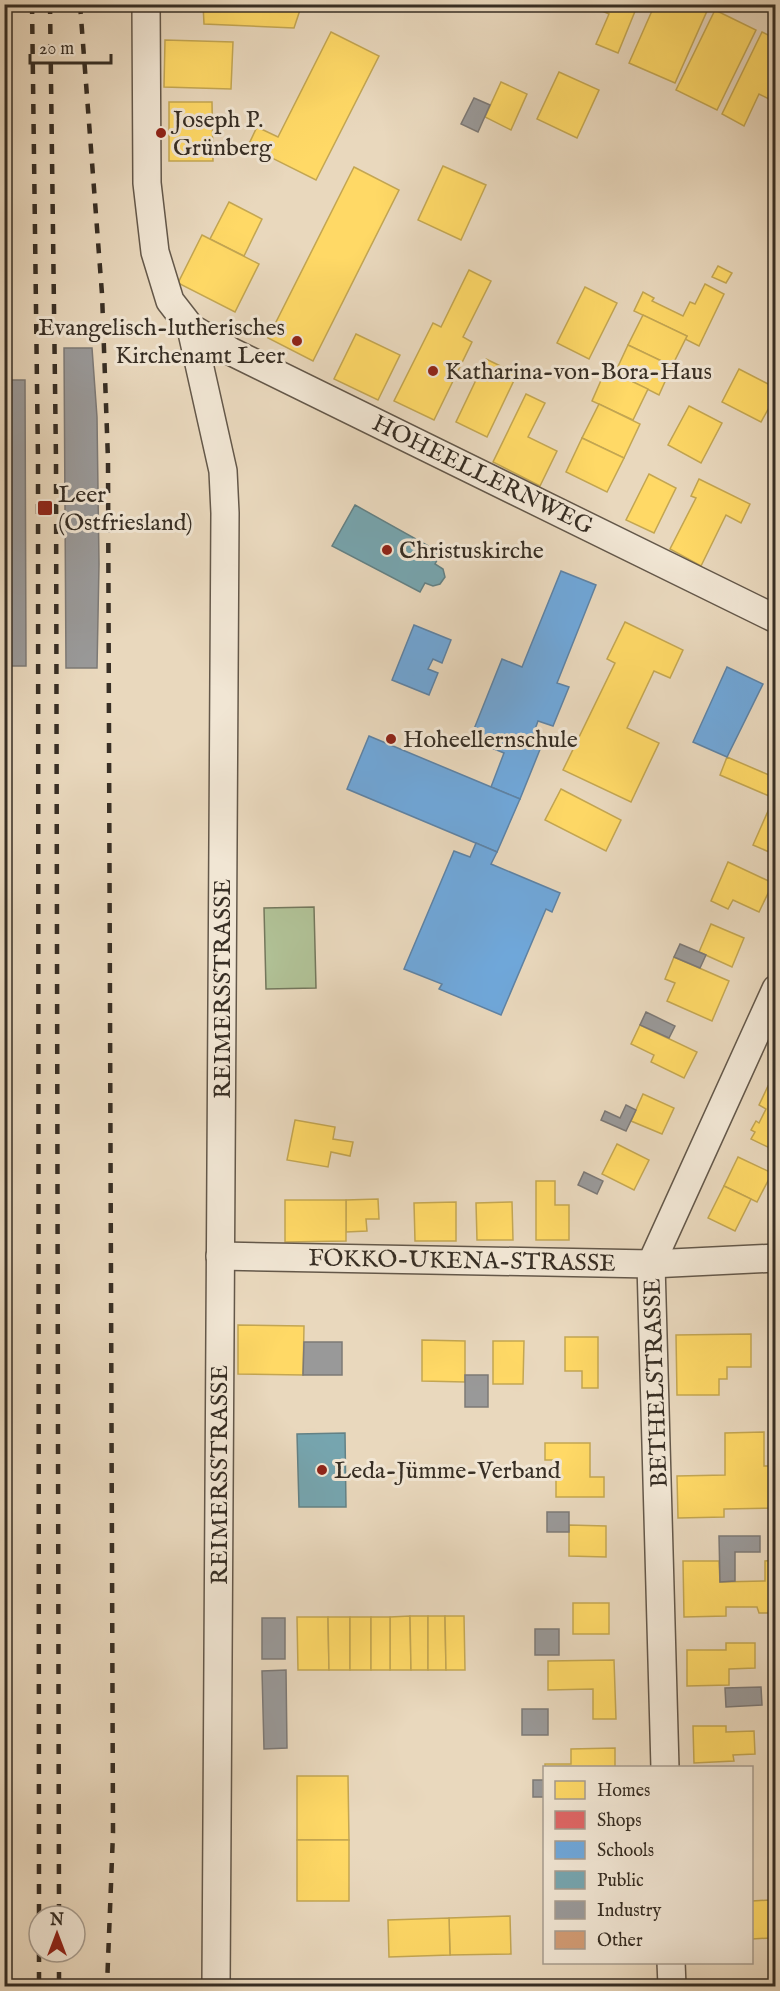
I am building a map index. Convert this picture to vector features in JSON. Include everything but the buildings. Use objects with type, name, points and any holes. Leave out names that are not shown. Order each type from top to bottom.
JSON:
[{"type":"street","name":"REIMERSSTRASSE","points":[[146,4],[147,183],[155,252],[170,301],[191,328],[223,471],[225,513],[216,1986]]},
{"type":"street","name":"HOHEELLERNWEG","points":[[191,328],[230,351],[776,620]]},
{"type":"street","name":"BETHELSTRASSE","points":[[665,1766],[651,1264],[776,989]]},
{"type":"street","name":"FOKKO-UKENA-STRASSE","points":[[220,1256],[651,1264],[776,1258]]},
{"type":"street","points":[[671,1964],[672,1986]]},
{"type":"green space","points":[[314,907],[316,988],[266,989],[264,908]]},
{"type":"railway","points":[[32,4],[38,460],[39,1904]]},
{"type":"railway","points":[[50,4],[56,460],[59,1904]]},
{"type":"railway","points":[[80,4],[102,294],[108,460],[113,1833],[107,1986]]},
{"type":"railway","points":[[39,1964],[39,1986]]},
{"type":"railway","points":[[59,1964],[59,1986]]},
{"type":"place","name":"Joseph P. Grünberg","points":[[161,133]]},
{"type":"place","name":"Evangelisch-lutherisches Kirchenamt Leer","points":[[297,341]]},
{"type":"place","name":"Katharina-von-Bora-Haus","points":[[433,371]]},
{"type":"place","name":"Leer (Ostfriesland)","points":[[45,508]]},
{"type":"place","name":"Christuskirche","points":[[387,550]]},
{"type":"place","name":"Hoheellernschule","points":[[391,739]]},
{"type":"place","name":"Leda-Jümme-Verband","points":[[322,1470]]}]
